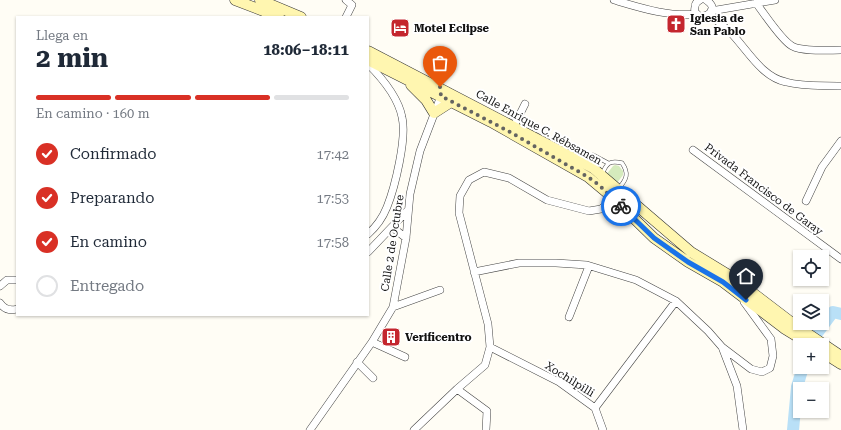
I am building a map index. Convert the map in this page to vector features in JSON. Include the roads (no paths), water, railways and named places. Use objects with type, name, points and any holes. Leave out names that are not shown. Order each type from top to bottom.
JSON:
[{"type":"main road","points":[[235,0],[276,16]]},
{"type":"main road","points":[[267,1],[299,16]]},
{"type":"main road","name":"Calle Enrique C. Rébsamen","points":[[369,52],[440,92],[451,102],[510,132],[588,177],[600,180]]},
{"type":"main road","name":"Calle Enrique C. Rébsamen","points":[[369,60],[404,78],[440,92],[514,126],[593,168],[600,180],[615,193],[657,224],[691,252],[732,277],[795,325],[841,356]]},
{"type":"main road","points":[[404,78],[415,88],[434,113],[451,102]]},
{"type":"main road","name":"Calle Enrique C. Rébsamen","points":[[615,193],[654,238],[700,270],[723,282],[745,301],[800,338]]},
{"type":"main road","points":[[829,356],[841,364]]},
{"type":"street","points":[[346,0],[352,5],[346,16]]},
{"type":"street","points":[[614,0],[645,10],[684,16],[697,14],[700,16],[705,16],[710,12],[774,0]]},
{"type":"street","points":[[697,14],[694,10],[695,5],[700,0]]},
{"type":"street","points":[[706,0],[710,2],[712,6],[710,12]]},
{"type":"street","points":[[756,3],[790,45],[799,49],[841,50]]},
{"type":"street","points":[[710,12],[764,70],[774,77],[784,82],[799,85],[841,86]]},
{"type":"street","points":[[369,65],[381,78],[398,105],[404,133],[402,148],[387,208],[382,218],[369,233]]},
{"type":"street","name":"Calle 2 de Octubre","points":[[310,430],[372,342],[393,307],[406,238],[408,210],[420,151],[440,92]]},
{"type":"street","points":[[514,126],[525,104]]},
{"type":"street","points":[[806,201],[822,167],[841,141]]},
{"type":"street","name":"Privada Francisco de Garay","points":[[693,150],[841,260]]},
{"type":"street","points":[[414,430],[457,389],[485,365],[490,347],[488,324],[460,213],[460,196],[469,180],[484,172],[509,178],[547,200],[589,212],[601,209],[607,204],[615,193]]},
{"type":"street","points":[[369,251],[408,210]]},
{"type":"street","points":[[392,227],[406,238]]},
{"type":"street","points":[[474,272],[519,263],[556,263],[589,266],[636,280],[676,301],[708,331],[722,347],[751,369],[762,372],[770,368],[774,356],[771,339],[745,301]]},
{"type":"street","points":[[569,317],[589,266]]},
{"type":"street","points":[[0,286],[7,280],[16,280]]},
{"type":"street","points":[[393,307],[440,290]]},
{"type":"street","points":[[595,408],[676,301]]},
{"type":"street","points":[[2,308],[9,310],[16,309]]},
{"type":"street","points":[[372,342],[405,357]]},
{"type":"street","name":"Xochilpilli","points":[[490,347],[558,382],[595,408],[603,430]]},
{"type":"street","points":[[722,347],[737,386],[743,430]]},
{"type":"street","points":[[357,362],[373,378]]},
{"type":"street","points":[[457,389],[486,411],[486,430]]},
{"type":"lane","points":[[594,155],[608,164]]},
{"type":"lane","points":[[600,180],[604,168],[608,164],[614,161],[622,163],[626,168],[626,175],[624,182],[615,193]]},
{"type":"waterway","points":[[818,332],[833,312],[841,314]]},
{"type":"waterway","points":[[793,430],[797,387],[801,374]]},
{"type":"place","name":"Iglesia de San Pablo","points":[[676,24]]},
{"type":"place","name":"Motel Eclipse","points":[[400,28]]},
{"type":"place","name":"Verificentro","points":[[391,337]]}]
